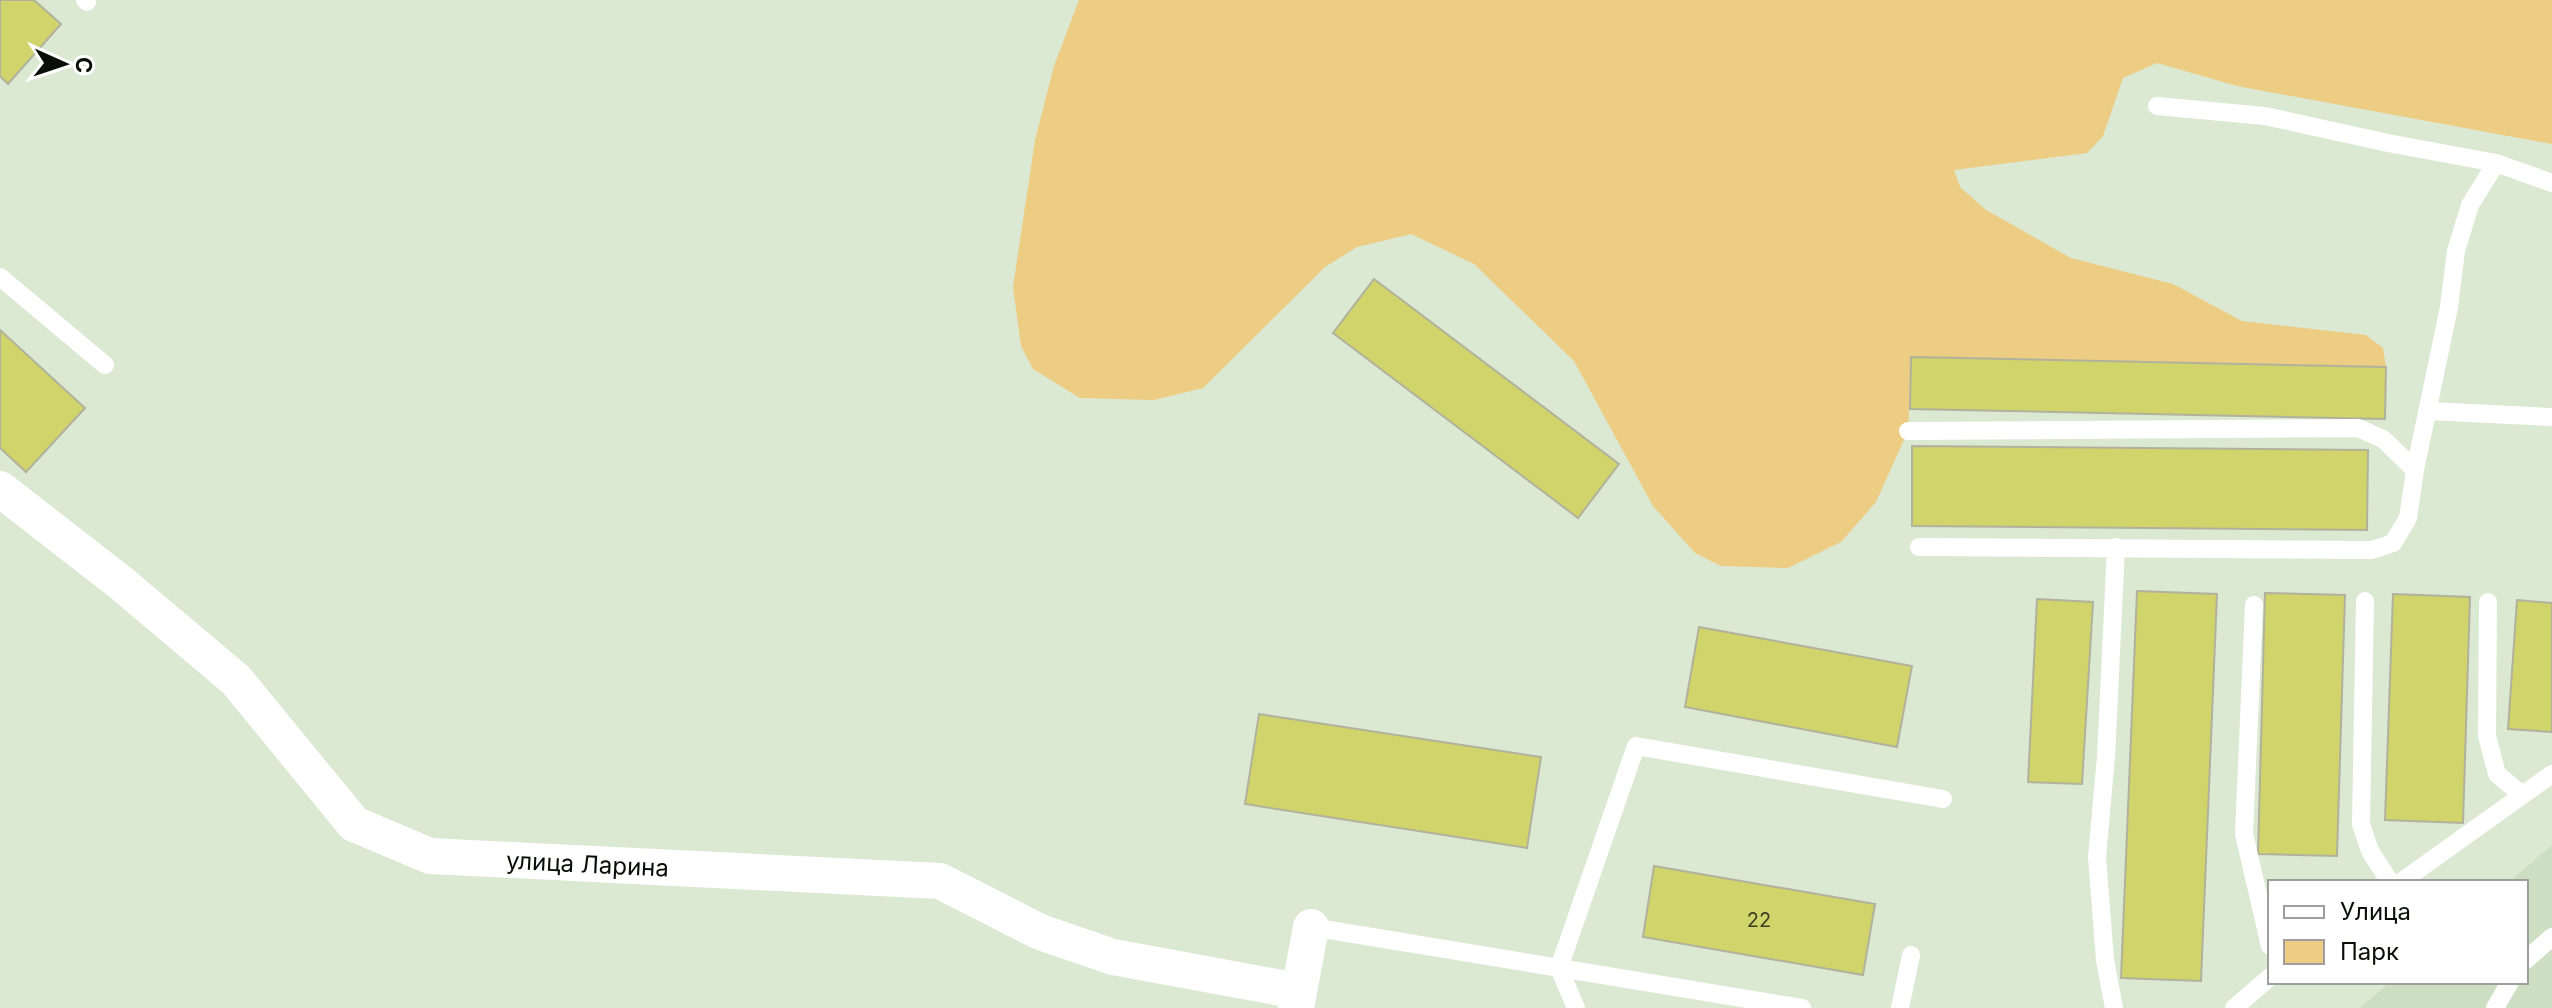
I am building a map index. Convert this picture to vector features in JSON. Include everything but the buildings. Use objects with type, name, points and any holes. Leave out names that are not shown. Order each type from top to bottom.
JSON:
[{"type":"street","name":"улица Ларина","points":[[0,489],[121,583],[236,680],[354,824],[430,856],[940,881],[1040,932],[1113,957],[1297,1000]]},
{"type":"street","points":[[1297,1000],[1311,927]]},
{"type":"lane","points":[[2157,106],[2265,116],[2496,163],[2552,183]]},
{"type":"lane","points":[[1919,547],[2372,550],[2393,543],[2408,518],[2449,307],[2456,251],[2470,205],[2496,163]]},
{"type":"lane","points":[[0,277],[105,365]]},
{"type":"lane","points":[[2428,411],[2552,417]]},
{"type":"lane","points":[[1908,431],[2358,428],[2383,439],[2415,470]]},
{"type":"lane","points":[[2114,1008],[2105,960],[2097,857],[2106,757],[2116,547]]},
{"type":"lane","points":[[2365,601],[2361,824],[2370,851],[2389,880]]},
{"type":"lane","points":[[2488,602],[2487,736],[2497,774],[2522,795]]},
{"type":"lane","points":[[2254,605],[2244,834],[2268,937]]},
{"type":"lane","points":[[1576,1008],[1559,968],[1636,746],[1943,799]]},
{"type":"lane","points":[[2404,880],[2552,774]]},
{"type":"lane","points":[[1311,927],[1802,1008]]},
{"type":"lane","points":[[2528,958],[2552,937]]},
{"type":"lane","points":[[1900,1008],[1911,955]]},
{"type":"lane","points":[[2234,1008],[2268,979]]},
{"type":"lane","points":[[2495,1008],[2509,984]]},
{"type":"shaded area","points":[[2552,845],[2552,1008],[2360,1008],[2388,984],[2528,984],[2528,880],[2511,880]]},
{"type":"green space","points":[[1079,0],[2552,0],[2552,144],[2237,86],[2157,63],[2123,78],[2103,136],[2087,153],[1954,170],[1960,187],[1986,210],[2071,258],[2173,284],[2242,321],[2366,335],[2383,348],[2386,367],[1911,357],[1908,431],[1876,502],[1841,542],[1788,568],[1721,566],[1695,553],[1653,506],[1574,361],[1474,264],[1411,234],[1357,247],[1325,267],[1203,388],[1154,400],[1080,398],[1033,369],[1021,346],[1013,287],[1035,140],[1054,66]]}]
